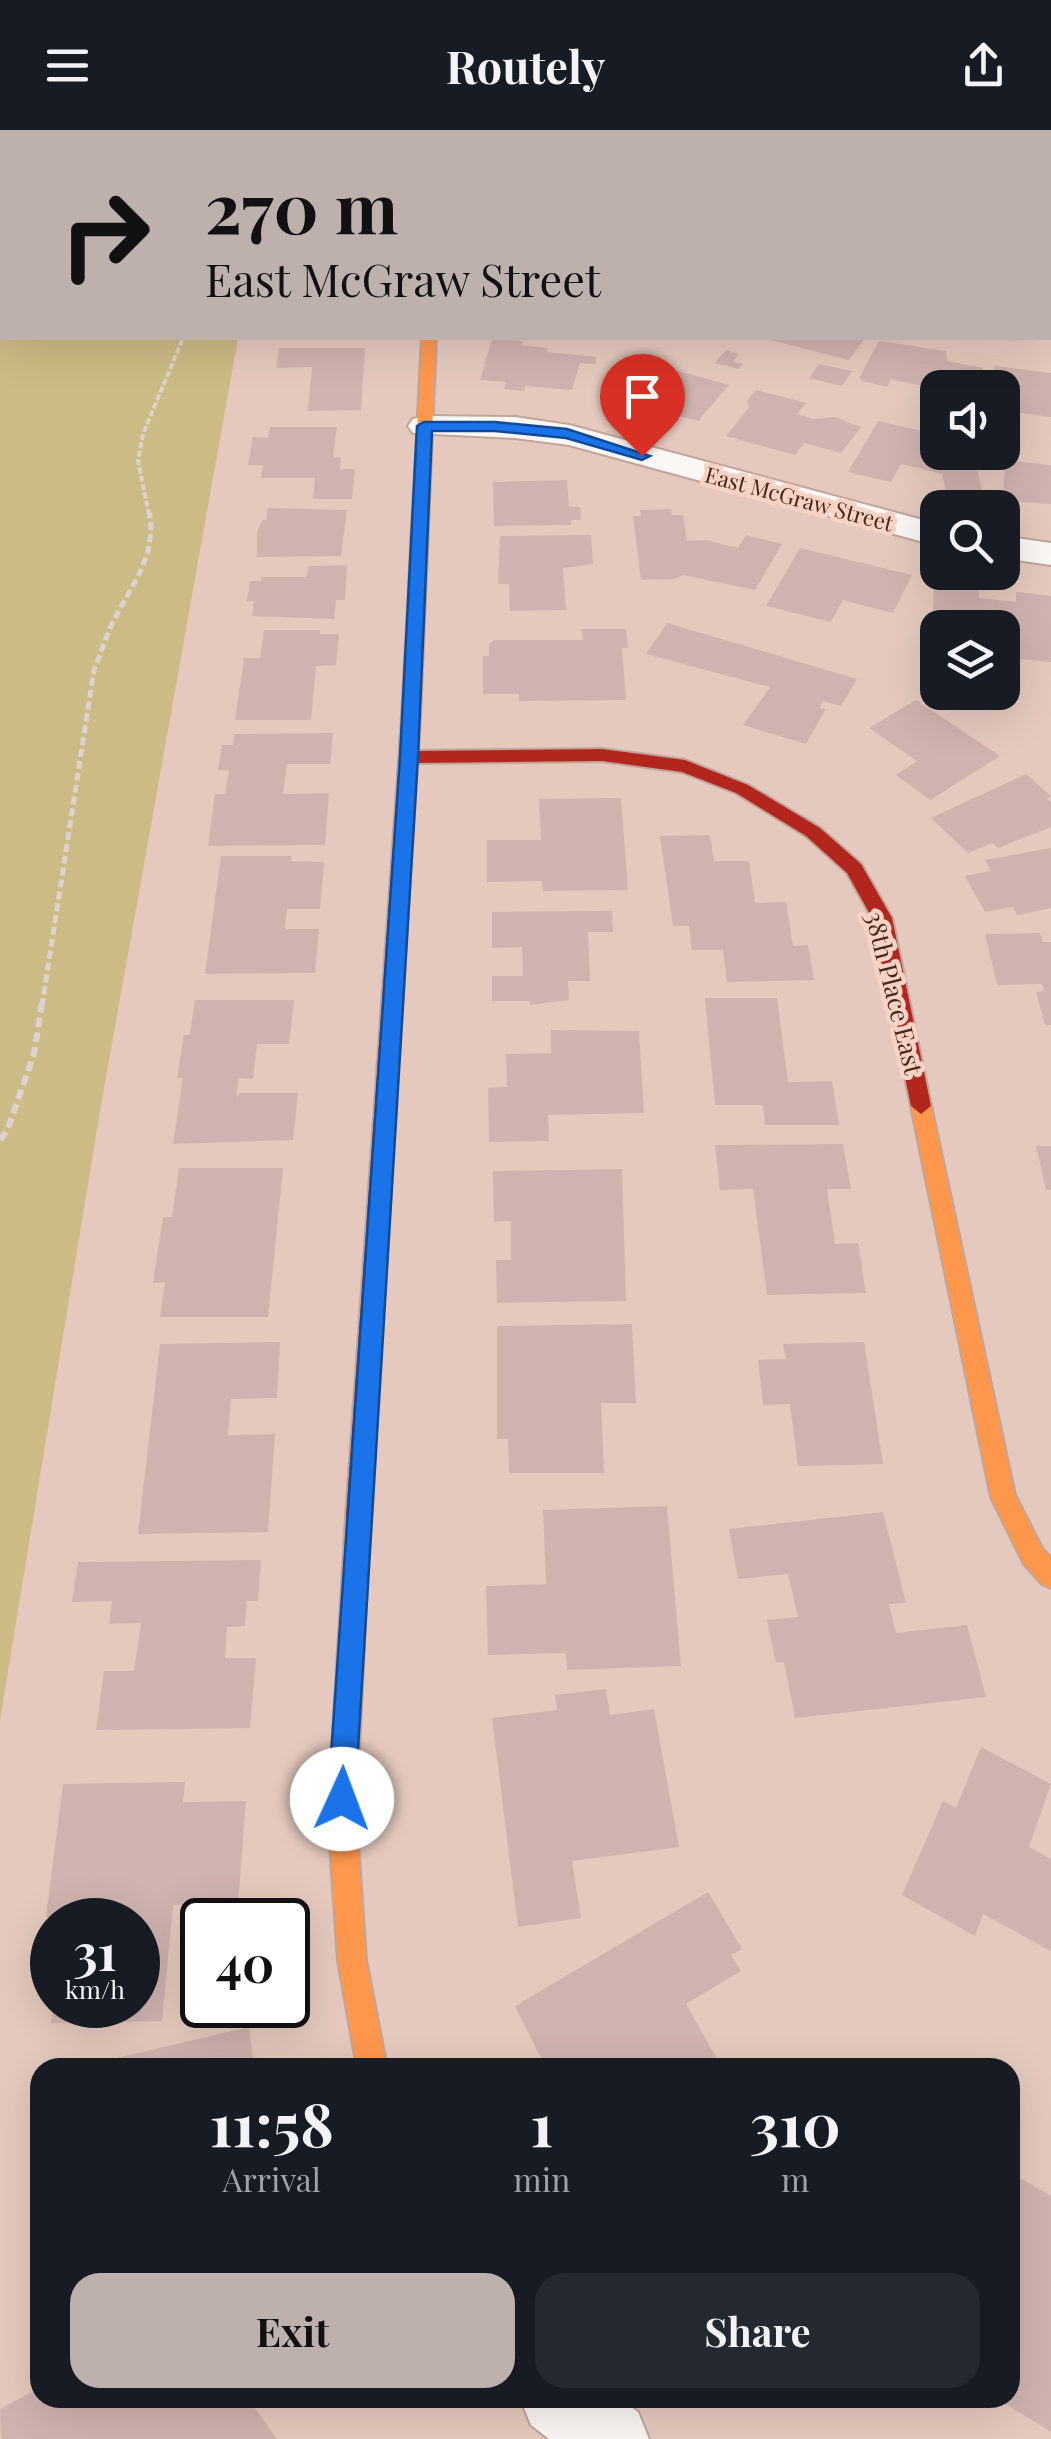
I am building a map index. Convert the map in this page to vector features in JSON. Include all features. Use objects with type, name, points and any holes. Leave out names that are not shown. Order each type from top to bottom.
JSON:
[{"type":"street","points":[[370,2058],[350,1951],[342,1860],[342,1779],[409,757],[429,340]]},
{"type":"street","name":"East McGraw Street","points":[[424,426],[495,426],[567,434],[920,531]]},
{"type":"street","points":[[1020,549],[1051,554]]},
{"type":"street","name":"38th Place East","points":[[409,757],[602,754],[685,766],[742,789],[813,832],[854,869],[882,918],[1003,1497],[1033,1556],[1051,1576]]},
{"type":"street","points":[[571,2408],[611,2439]]},
{"type":"path","points":[[0,1140],[7,1131],[34,1054],[94,670],[112,624],[138,580],[153,534],[138,461],[143,434],[182,340]]},
{"type":"shaded area","points":[[0,340],[238,340],[100,1111],[0,1720]]},
{"type":"building","points":[[492,340],[523,341],[522,345],[548,348],[547,352],[596,357],[596,364],[580,363],[572,390],[525,386],[524,391],[504,389],[506,382],[480,380]]},
{"type":"building","points":[[770,340],[864,340],[849,360]]},
{"type":"building","points":[[879,341],[946,351],[947,361],[983,368],[920,370],[920,386],[891,379],[887,387],[859,378]]},
{"type":"building","points":[[279,348],[365,348],[361,410],[308,411],[312,367],[276,368]]},
{"type":"building","points":[[726,350],[739,354],[733,361],[743,364],[738,369],[715,363]]},
{"type":"building","points":[[639,363],[729,385],[698,421],[671,414],[674,410],[647,400],[637,412],[600,401]]},
{"type":"building","points":[[819,364],[852,371],[842,386],[809,378]]},
{"type":"building","points":[[995,366],[1051,373],[1051,417],[1020,413],[1020,370],[995,370]]},
{"type":"building","points":[[756,390],[806,403],[797,414],[814,419],[835,417],[861,427],[841,453],[804,443],[795,455],[726,436],[749,407],[747,401]]},
{"type":"building","points":[[878,421],[920,431],[920,469],[901,464],[891,482],[848,472]]},
{"type":"building","points":[[270,427],[337,427],[333,457],[341,457],[340,469],[355,469],[352,499],[313,499],[315,478],[261,478],[263,465],[248,465],[253,437],[268,438]]},
{"type":"building","points":[[1020,462],[1051,465],[1051,504],[1020,502],[1020,490],[1004,490],[1005,470],[1020,470]]},
{"type":"building","points":[[926,470],[978,470],[982,490],[946,490],[942,474]]},
{"type":"building","points":[[567,480],[569,507],[580,507],[581,520],[571,520],[571,525],[494,526],[493,482]]},
{"type":"building","points":[[268,508],[347,510],[341,556],[257,557],[257,532],[262,520],[266,520]]},
{"type":"building","points":[[671,509],[672,515],[683,515],[687,541],[706,540],[738,548],[746,535],[782,544],[755,590],[683,575],[641,580],[633,516],[641,516],[640,510]]},
{"type":"building","points":[[591,535],[593,564],[563,568],[566,610],[510,611],[509,584],[498,584],[500,536]]},
{"type":"building","points":[[800,548],[912,575],[893,613],[843,600],[831,622],[766,606]]},
{"type":"building","points":[[347,565],[345,600],[336,600],[334,619],[252,616],[254,601],[247,601],[250,581],[261,581],[262,577],[307,577],[308,566]]},
{"type":"building","points":[[934,590],[979,590],[979,598],[1016,602],[1016,592],[1051,596],[1051,662],[1020,659],[1020,610],[933,610]]},
{"type":"building","points":[[667,623],[857,679],[841,706],[823,701],[820,708],[826,709],[806,744],[743,725],[770,687],[646,654]]},
{"type":"building","points":[[582,629],[626,629],[628,648],[622,648],[626,700],[519,701],[519,694],[483,694],[483,656],[489,656],[489,644],[494,640],[583,640]]},
{"type":"building","points":[[264,630],[339,634],[336,665],[316,666],[311,720],[235,720],[244,658],[260,658]]},
{"type":"building","points":[[916,700],[920,710],[931,710],[1000,756],[930,800],[896,775],[917,761],[869,728]]},
{"type":"building","points":[[333,733],[330,764],[287,764],[283,794],[329,793],[325,845],[208,846],[215,794],[225,794],[229,770],[218,770],[222,745],[233,745],[234,734]]},
{"type":"building","points":[[1026,774],[1051,796],[1047,799],[1051,802],[1051,827],[998,848],[992,843],[968,853],[931,818]]},
{"type":"building","points":[[621,798],[628,890],[543,891],[542,881],[487,882],[487,840],[541,840],[539,799]]},
{"type":"building","points":[[710,835],[714,861],[749,861],[755,903],[786,902],[793,946],[808,945],[814,980],[727,982],[723,950],[692,950],[689,926],[673,926],[660,836]]},
{"type":"building","points":[[1051,848],[1051,908],[1017,915],[1013,907],[985,912],[965,876],[991,871],[985,860]]},
{"type":"building","points":[[221,856],[292,856],[291,861],[324,862],[320,909],[287,909],[285,929],[319,929],[315,973],[205,974]]},
{"type":"building","points":[[612,911],[613,932],[588,932],[590,981],[568,981],[569,1000],[530,1005],[530,1001],[492,1001],[492,976],[523,976],[522,947],[492,948],[492,912]]},
{"type":"building","points":[[1040,933],[1043,942],[1051,942],[1051,1025],[1045,1025],[1036,992],[1044,991],[1042,984],[997,985],[985,934]]},
{"type":"building","points":[[705,998],[777,998],[788,1082],[832,1081],[839,1125],[765,1125],[763,1105],[715,1105]]},
{"type":"building","points":[[195,1000],[294,1000],[289,1044],[257,1044],[253,1079],[239,1078],[236,1098],[240,1093],[298,1093],[293,1140],[173,1144],[183,1078],[177,1078]]},
{"type":"building","points":[[551,1030],[639,1031],[644,1113],[548,1115],[549,1141],[489,1142],[488,1088],[507,1087],[506,1054],[551,1053]]},
{"type":"building","points":[[843,1144],[851,1189],[827,1189],[835,1244],[858,1243],[866,1293],[767,1295],[753,1189],[720,1190],[715,1145]]},
{"type":"building","points":[[1036,1146],[1051,1146],[1051,1190],[1046,1190]]},
{"type":"building","points":[[179,1168],[283,1168],[268,1317],[160,1317],[165,1282],[153,1283],[163,1217],[172,1217]]},
{"type":"building","points":[[622,1169],[626,1301],[497,1303],[496,1260],[511,1260],[511,1221],[494,1222],[493,1171]]},
{"type":"building","points":[[632,1324],[636,1403],[601,1403],[604,1473],[509,1473],[508,1439],[497,1439],[497,1326]]},
{"type":"building","points":[[280,1342],[277,1398],[231,1399],[228,1435],[275,1434],[268,1532],[138,1534],[160,1344]]},
{"type":"building","points":[[864,1342],[883,1464],[798,1466],[790,1404],[763,1405],[758,1360],[786,1359],[783,1344]]},
{"type":"building","points":[[667,1506],[681,1666],[567,1670],[566,1653],[488,1655],[486,1586],[546,1584],[543,1510]]},
{"type":"building","points":[[883,1512],[906,1603],[889,1604],[896,1633],[967,1625],[986,1697],[795,1718],[784,1662],[776,1663],[767,1620],[798,1617],[788,1574],[738,1579],[729,1529]]},
{"type":"building","points":[[261,1560],[258,1601],[247,1601],[245,1626],[227,1627],[225,1658],[256,1658],[250,1728],[96,1730],[104,1671],[134,1671],[141,1623],[109,1624],[112,1601],[72,1602],[78,1562]]},
{"type":"building","points":[[606,1689],[610,1715],[654,1709],[679,1847],[572,1861],[581,1918],[518,1927],[492,1718],[557,1710],[555,1695]]},
{"type":"building","points":[[981,1747],[1051,1784],[1029,1847],[1051,1859],[1051,1951],[983,1914],[975,1936],[902,1895],[943,1801],[956,1808]]},
{"type":"building","points":[[185,1782],[183,1802],[246,1801],[238,1898],[180,1898],[180,1905],[173,1905],[162,2021],[160,1898],[48,1898],[63,1784]]},
{"type":"building","points":[[708,1892],[742,1949],[731,1955],[741,1971],[686,2004],[716,2058],[541,2058],[515,2006]]},
{"type":"building","points":[[249,2028],[253,2058],[117,2058]]},
{"type":"building","points":[[1020,2178],[1051,2196],[1051,2432],[1012,2408],[1020,2408]]},
{"type":"building","points":[[30,2393],[30,2408],[255,2408],[277,2439],[1,2439],[0,2409]]},
{"type":"traffic: slow","points":[[411,717],[429,340]]},
{"type":"traffic: slow","points":[[921,1106],[1003,1497],[1033,1556],[1051,1576]]},
{"type":"traffic: slow","points":[[358,1517],[342,1815],[352,1960],[370,2058]]},
{"type":"traffic: jam","points":[[358,1517],[411,717]]},
{"type":"traffic: jam","points":[[409,757],[602,755],[685,766],[742,789],[813,832],[854,869],[882,918],[921,1106]]},
{"type":"route","points":[[342,1799],[409,757],[424,426],[495,426],[567,434],[642,456]]}]
